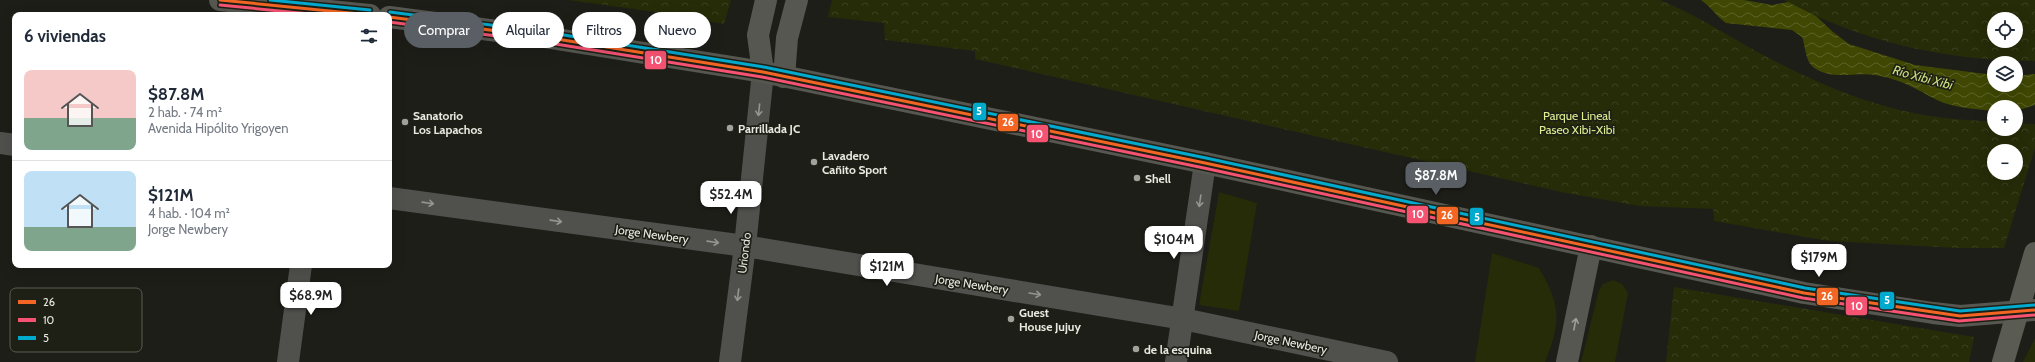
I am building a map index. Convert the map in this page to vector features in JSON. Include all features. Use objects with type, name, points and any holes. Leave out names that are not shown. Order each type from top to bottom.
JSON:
[{"type":"main road","points":[[220,0],[323,12]]},
{"type":"main road","points":[[784,77],[787,38],[797,0]]},
{"type":"main road","points":[[763,72],[758,35],[764,9]]},
{"type":"main road","points":[[392,17],[544,37],[763,72],[1205,163],[1804,293],[1933,313],[1976,316],[2035,310]]},
{"type":"main road","points":[[1567,362],[1591,246]]},
{"type":"main road","points":[[2003,359],[2035,253]]},
{"type":"street","name":"Uriondo","points":[[730,362],[745,246],[763,72]]},
{"type":"street","points":[[0,143],[12,145]]},
{"type":"street","points":[[1176,362],[1205,163]]},
{"type":"street","name":"Jorge Newbery","points":[[392,198],[745,246],[1183,319],[1387,362]]},
{"type":"street","points":[[288,362],[301,268]]},
{"type":"green space","points":[[568,0],[731,0],[724,24],[711,22],[711,12],[655,12]]},
{"type":"green space","name":"Parque Lineal Paseo Xibi-Xibi","points":[[832,0],[1660,0],[1701,20],[1785,66],[1860,98],[1899,110],[1928,116],[1987,121],[1987,136],[2023,136],[2023,123],[2035,124],[2035,148],[2004,248],[1957,248],[1829,241],[1714,221],[1713,209],[1639,206],[1561,192],[975,59],[975,51],[885,40],[884,23],[828,17]]},
{"type":"green space","points":[[1784,0],[2035,0],[2035,61],[2023,61],[2023,56],[1987,56],[1987,59],[1937,53],[1874,38],[1813,15]]},
{"type":"green space","points":[[1219,192],[1257,203],[1239,311],[1199,305]]},
{"type":"green space","points":[[1492,253],[1539,268],[1546,281],[1555,304],[1556,325],[1554,336],[1545,362],[1475,362]]},
{"type":"green space","points":[[1613,280],[1622,284],[1628,293],[1615,362],[1581,362],[1599,290],[1603,284]]},
{"type":"green space","points":[[1674,287],[1974,337],[1969,362],[1666,362]]},
{"type":"green space","points":[[2035,338],[2035,362],[2023,362]]},
{"type":"water","name":"Río Xibi Xibi","points":[[1701,0],[1744,0],[1772,5],[1788,2],[1816,16],[1833,32],[1849,44],[1915,65],[1987,74],[1987,92],[2023,92],[2023,75],[2035,74],[2035,105],[2023,109],[2023,100],[1987,100],[1987,110],[1965,108],[1943,103],[1907,84],[1892,79],[1867,74],[1837,75],[1823,72],[1812,66],[1806,55],[1802,37],[1792,30],[1726,23]]},
{"type":"transit line","name":"26","points":[[220,0],[340,12]]},
{"type":"transit line","name":"5","points":[[270,0],[370,10]]},
{"type":"transit line","name":"10","points":[[220,5],[290,12]]},
{"type":"transit line","name":"5","points":[[392,12],[545,32],[764,67],[1206,158],[1805,288],[1960,311],[2035,305]]},
{"type":"transit line","name":"26","points":[[392,17],[544,37],[763,72],[1205,163],[1804,293],[1960,316],[2035,310]]},
{"type":"transit line","name":"10","points":[[392,22],[543,42],[762,77],[1204,168],[1803,298],[1959,321],[2035,315]]},
{"type":"place","name":"Sanatorio Los Lapachos","points":[[405,122]]},
{"type":"place","name":"Parrillada JC","points":[[730,128]]},
{"type":"place","name":"Lavadero Cañito Sport","points":[[814,162]]},
{"type":"place","name":"Shell","points":[[1137,178]]},
{"type":"place","name":"Guest House Jujuy","points":[[1011,319]]},
{"type":"place","name":"de la esquina","points":[[1136,349]]}]
